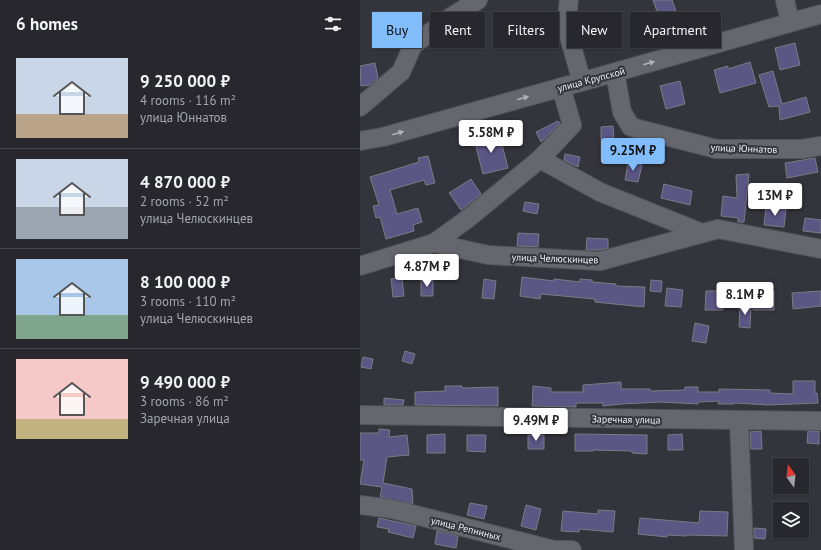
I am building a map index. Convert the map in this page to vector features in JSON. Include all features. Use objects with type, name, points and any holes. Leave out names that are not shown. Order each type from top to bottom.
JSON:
[{"type":"street","points":[[360,107],[401,72],[414,45],[478,0]]},
{"type":"street","points":[[569,0],[566,26],[582,82]]},
{"type":"street","points":[[785,0],[790,22]]},
{"type":"street","name":"улица Крупской","points":[[360,141],[383,137],[821,14]]},
{"type":"street","name":"улица Юннатов","points":[[615,72],[622,112],[631,127],[716,149],[802,150],[821,146]]},
{"type":"street","points":[[434,243],[466,220],[540,159],[572,125],[561,87]]},
{"type":"street","points":[[540,159],[600,192],[702,234]]},
{"type":"street","name":"улица Челюскинцев","points":[[360,266],[434,243],[488,255],[600,261],[718,229],[821,249]]},
{"type":"street","name":"Заречная улица","points":[[360,415],[821,421]]},
{"type":"street","points":[[739,420],[744,550]]},
{"type":"street","name":"улица Репниных","points":[[360,505],[392,509],[554,550],[572,550]]},
{"type":"building","points":[[653,0],[672,0],[676,11],[657,12]]},
{"type":"building","points":[[795,43],[800,65],[780,70],[775,48]]},
{"type":"building","points":[[750,62],[756,83],[720,93],[714,70],[728,66],[728,69]]},
{"type":"building","points":[[375,63],[378,78],[370,85],[361,86],[360,66]]},
{"type":"building","points":[[773,71],[782,104],[806,97],[810,112],[780,120],[779,106],[769,107],[759,75]]},
{"type":"building","points":[[680,81],[685,104],[666,109],[660,86]]},
{"type":"building","points":[[558,121],[560,123],[541,142],[536,132]]},
{"type":"building","points":[[613,126],[614,140],[601,140],[601,127]]},
{"type":"building","points":[[499,133],[508,168],[483,174],[474,139]]},
{"type":"building","points":[[565,154],[580,157],[578,167],[564,160]]},
{"type":"building","points":[[428,156],[435,183],[426,185],[424,180],[390,190],[397,214],[418,208],[422,222],[413,225],[414,231],[386,239],[380,217],[376,218],[373,206],[379,205],[370,177],[419,162],[418,158]]},
{"type":"building","points":[[815,158],[818,172],[787,178],[785,163]]},
{"type":"building","points":[[628,163],[642,165],[638,182],[625,180]]},
{"type":"building","points":[[749,174],[744,222],[738,222],[738,218],[721,216],[723,196],[737,198],[736,175]]},
{"type":"building","points":[[471,179],[481,194],[461,210],[449,193]]},
{"type":"building","points":[[664,184],[692,191],[690,205],[661,198]]},
{"type":"building","points":[[525,202],[539,204],[537,214],[523,211]]},
{"type":"building","points":[[766,207],[786,209],[784,227],[764,225]]},
{"type":"building","points":[[805,218],[821,220],[821,233],[803,231]]},
{"type":"building","points":[[518,233],[539,234],[538,247],[517,246]]},
{"type":"building","points":[[587,238],[608,239],[608,248],[586,250]]},
{"type":"building","points":[[402,277],[404,296],[393,297],[391,279]]},
{"type":"building","points":[[522,277],[554,281],[554,279],[580,282],[580,279],[592,280],[592,282],[616,284],[616,286],[645,287],[644,307],[595,302],[595,299],[541,294],[540,299],[520,296]]},
{"type":"building","points":[[421,279],[433,279],[433,296],[421,296]]},
{"type":"building","points":[[484,279],[496,281],[494,299],[482,298]]},
{"type":"building","points":[[651,280],[662,281],[661,292],[650,291]]},
{"type":"building","points":[[667,288],[683,290],[681,307],[665,306]]},
{"type":"building","points":[[706,291],[723,291],[723,310],[705,310]]},
{"type":"building","points":[[753,291],[774,291],[774,310],[753,310]]},
{"type":"building","points":[[821,291],[821,306],[793,309],[792,293]]},
{"type":"building","points":[[740,304],[751,304],[750,328],[739,327]]},
{"type":"building","points":[[695,323],[709,326],[706,343],[692,341]]},
{"type":"building","points":[[405,351],[415,354],[412,364],[402,361]]},
{"type":"building","points":[[363,357],[373,359],[371,369],[361,367]]},
{"type":"building","points":[[793,381],[815,381],[815,393],[817,393],[818,403],[769,405],[734,403],[718,404],[719,401],[698,402],[698,404],[661,402],[603,406],[603,403],[576,403],[576,407],[532,406],[533,386],[551,388],[551,392],[583,392],[583,385],[621,382],[621,389],[650,389],[650,391],[685,390],[685,387],[698,387],[698,392],[719,392],[719,389],[770,390],[770,393],[793,394]]},
{"type":"building","points":[[445,386],[462,386],[462,388],[498,387],[498,406],[415,405],[415,392],[445,391]]},
{"type":"building","points":[[384,398],[404,400],[403,405],[384,405]]},
{"type":"building","points":[[379,429],[390,430],[389,437],[407,435],[409,455],[387,457],[383,483],[412,489],[413,504],[380,497],[382,487],[360,484],[364,460],[360,460],[360,433],[379,433]]},
{"type":"building","points":[[761,431],[762,449],[751,449],[750,432]]},
{"type":"building","points":[[808,431],[819,431],[819,444],[807,443]]},
{"type":"building","points":[[445,434],[445,453],[427,453],[427,435]]},
{"type":"building","points":[[575,434],[647,435],[647,454],[632,453],[632,451],[575,451]]},
{"type":"building","points":[[682,434],[683,450],[668,450],[668,435]]},
{"type":"building","points":[[467,435],[486,435],[485,452],[467,451]]},
{"type":"building","points":[[528,435],[544,435],[544,449],[528,449]]},
{"type":"building","points":[[470,503],[487,506],[484,519],[467,515]]},
{"type":"building","points":[[526,505],[541,509],[536,530],[521,526]]},
{"type":"building","points":[[598,510],[615,511],[613,532],[579,529],[579,532],[561,531],[563,511],[598,514]]},
{"type":"building","points":[[700,511],[728,512],[727,536],[667,535],[667,537],[638,534],[640,518],[699,523]]},
{"type":"building","points":[[379,518],[416,526],[413,538],[388,532],[389,529],[377,527]]},
{"type":"building","points":[[754,528],[766,529],[765,539],[754,538]]},
{"type":"building","points":[[437,531],[458,536],[456,548],[435,544]]}]
